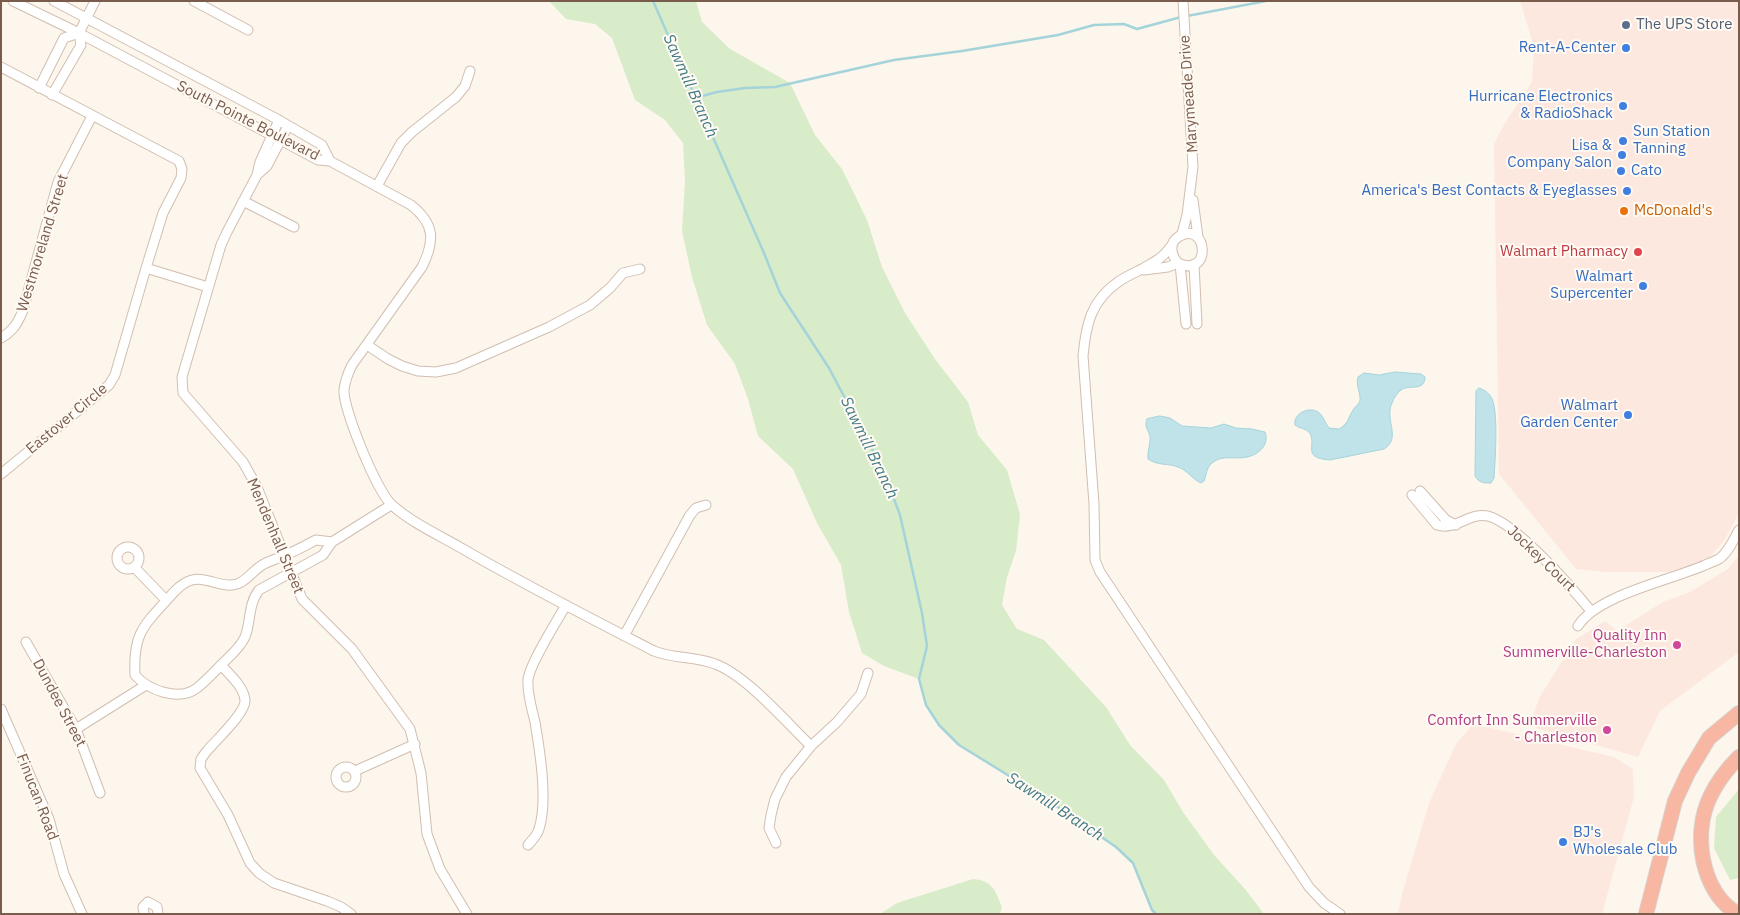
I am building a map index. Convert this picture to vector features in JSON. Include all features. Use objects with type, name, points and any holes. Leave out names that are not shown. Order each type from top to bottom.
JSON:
[{"type":"highway","points":[[1646,914],[1675,801],[1688,773],[1709,738],[1739,713]]},
{"type":"highway","points":[[1688,773],[1718,738],[1739,724]]},
{"type":"highway","points":[[1738,914],[1718,896],[1708,877],[1702,852],[1702,825],[1709,798],[1724,773],[1739,757]]},
{"type":"street","name":"South Pointe Boulevard","points":[[13,1],[79,33],[318,160],[330,161]]},
{"type":"street","name":"South Pointe Boulevard","points":[[54,1],[279,120],[322,145],[330,161]]},
{"type":"street","points":[[52,94],[81,45],[79,33],[95,1]]},
{"type":"street","points":[[194,1],[248,30]]},
{"type":"street","name":"Marymeade Drive","points":[[1175,241],[1182,234],[1187,215],[1193,168],[1183,1]]},
{"type":"street","points":[[39,88],[64,38],[79,33]]},
{"type":"street","name":"Eastover Circle","points":[[1,67],[179,161],[182,169],[181,178],[163,213],[115,375],[109,385],[1,474]]},
{"type":"street","points":[[377,186],[402,143],[412,132],[456,97],[465,86],[470,71]]},
{"type":"street","name":"Westmoreland Street","points":[[1,338],[9,334],[18,324],[58,182],[92,116]]},
{"type":"street","name":"Mendenhall Street","points":[[279,120],[260,162],[257,175],[227,232],[208,287],[182,377],[182,393],[243,462],[257,488],[302,599],[352,649],[410,729],[421,773],[428,834],[440,869],[467,914]]},
{"type":"street","name":"Mendenhall Street","points":[[257,175],[267,166],[288,126]]},
{"type":"street","points":[[330,161],[411,205],[421,213],[428,224],[431,234],[431,244],[422,267],[347,375],[344,390],[345,402],[375,479],[392,504],[420,524],[481,560],[624,636],[664,655],[702,660],[727,669],[740,678],[811,746]]},
{"type":"street","name":"Marymeade Drive","points":[[1191,186],[1198,237]]},
{"type":"street","points":[[243,201],[294,227]]},
{"type":"street","points":[[1175,241],[1172,252],[1174,258],[1179,263],[1187,266],[1194,264],[1202,256],[1202,243],[1198,237],[1187,234],[1175,241],[1163,257],[1119,281],[1096,303],[1089,318],[1083,356],[1094,504],[1095,560],[1100,572],[1309,887],[1324,903],[1340,914]]},
{"type":"street","points":[[1136,272],[1148,268],[1168,268],[1179,263]]},
{"type":"street","points":[[1179,263],[1186,324]]},
{"type":"street","points":[[1194,264],[1197,324]]},
{"type":"street","points":[[146,268],[208,287]]},
{"type":"street","points":[[367,345],[402,366],[418,371],[436,372],[456,368],[549,327],[590,305],[624,273],[640,269]]},
{"type":"street","name":"Jockey Court","points":[[1416,493],[1437,525],[1442,527],[1456,525],[1477,516],[1488,516],[1501,522],[1571,586],[1591,611]]},
{"type":"street","points":[[332,542],[316,540],[263,564],[238,584],[222,584],[204,578],[183,583],[147,621],[140,633],[135,650],[135,675],[146,685],[175,694],[186,693],[196,689],[240,646],[245,637],[253,597],[259,590],[323,555],[332,542],[392,504]]},
{"type":"street","points":[[624,636],[690,515],[696,508],[706,504]]},
{"type":"street","points":[[1578,626],[1591,611],[1616,598],[1694,570],[1720,558],[1730,546],[1739,530]]},
{"type":"street","points":[[134,567],[166,600]]},
{"type":"street","points":[[528,844],[536,837],[539,829],[543,801],[538,738],[528,689],[528,680],[532,667],[566,605]]},
{"type":"street","name":"Dundee Street","points":[[26,642],[76,730],[100,794]]},
{"type":"street","points":[[221,664],[237,683],[245,700],[243,711],[201,759],[200,768],[206,781],[228,815],[250,863],[259,873],[274,883],[341,906],[350,914]]},
{"type":"street","points":[[776,843],[769,828],[770,815],[775,799],[786,777],[811,746],[861,694],[868,673]]},
{"type":"street","points":[[76,730],[146,685]]},
{"type":"street","name":"Finucan Road","points":[[1,709],[49,819],[64,874],[82,914]]},
{"type":"street","points":[[355,771],[415,744]]},
{"type":"street","points":[[144,914],[143,907],[148,902],[157,907],[158,914]]},
{"type":"shaded area","points":[[1520,1],[1739,1],[1739,513],[1724,541],[1706,561],[1683,572],[1606,572],[1576,569],[1499,474],[1494,144],[1505,123],[1532,82],[1534,47]]},
{"type":"shaded area","points":[[1739,556],[1739,652],[1660,711],[1638,757],[1536,728],[1532,719],[1539,698],[1576,639],[1605,621],[1617,631],[1663,602],[1690,592],[1728,569]]},
{"type":"shaded area","points":[[1473,724],[1614,757],[1633,769],[1634,797],[1602,914],[1398,914],[1402,894],[1429,803],[1456,744]]},
{"type":"green space","points":[[549,1],[696,1],[702,22],[730,49],[790,83],[815,135],[842,169],[867,220],[882,267],[905,313],[935,359],[968,402],[978,435],[1007,470],[1020,514],[1016,551],[1007,577],[1002,605],[1017,629],[1044,640],[1106,707],[1130,745],[1164,780],[1183,812],[1214,855],[1245,889],[1264,914],[1156,914],[1152,910],[1133,863],[1116,847],[1040,795],[959,745],[939,725],[926,705],[919,679],[884,666],[862,653],[849,612],[841,565],[817,523],[793,469],[758,436],[748,399],[735,364],[707,325],[692,277],[682,231],[685,182],[683,143],[665,120],[635,100],[612,38],[595,24],[566,19]]},
{"type":"green space","points":[[1739,789],[1739,878],[1730,880],[1714,848],[1716,817]]},
{"type":"green space","points":[[973,879],[985,882],[992,887],[1002,907],[1000,914],[880,914],[897,903]]},
{"type":"water","points":[[1395,372],[1421,374],[1425,377],[1422,385],[1404,388],[1394,399],[1390,409],[1392,440],[1389,445],[1384,449],[1330,460],[1315,456],[1309,432],[1295,425],[1296,417],[1302,412],[1314,410],[1321,415],[1329,428],[1339,429],[1346,423],[1360,401],[1357,385],[1358,377],[1364,373],[1379,375]]},
{"type":"water","points":[[1479,388],[1486,391],[1490,396],[1495,412],[1495,461],[1494,478],[1491,483],[1482,482],[1475,476],[1476,391]]},
{"type":"water","points":[[1160,416],[1170,418],[1182,426],[1211,428],[1224,424],[1236,428],[1265,432],[1266,441],[1259,452],[1251,456],[1216,460],[1209,467],[1204,481],[1201,483],[1181,468],[1156,463],[1148,459],[1150,436],[1146,422],[1147,419]]},
{"type":"waterway","name":"Sawmill Branch","points":[[653,1],[780,293],[829,368],[883,470],[900,515],[922,613],[927,646],[919,679],[926,705],[939,725],[959,745],[1040,795],[1116,847],[1133,863],[1152,910],[1156,914]]},
{"type":"waterway","points":[[1187,16],[1266,1]]},
{"type":"waterway","points":[[695,98],[717,92],[745,88],[775,87],[894,60],[1058,35],[1094,25],[1124,24],[1137,29],[1181,17]]},
{"type":"place","name":"The UPS Store","points":[[1626,25]]},
{"type":"place","name":"Rent-A-Center","points":[[1626,48]]},
{"type":"place","name":"Hurricane Electronics & RadioShack","points":[[1623,106]]},
{"type":"place","name":"Sun Station Tanning","points":[[1623,141]]},
{"type":"place","name":"Lisa & Company Salon","points":[[1622,155]]},
{"type":"place","name":"Cato","points":[[1621,171]]},
{"type":"place","name":"America's Best Contacts & Eyeglasses","points":[[1627,191]]},
{"type":"place","name":"McDonald's","points":[[1624,211]]},
{"type":"place","name":"Walmart Pharmacy","points":[[1638,252]]},
{"type":"place","name":"Walmart Supercenter","points":[[1643,286]]},
{"type":"place","name":"Walmart Garden Center","points":[[1628,415]]},
{"type":"place","name":"Quality Inn Summerville-Charleston","points":[[1677,645]]},
{"type":"place","name":"Comfort Inn Summerville - Charleston","points":[[1607,730]]},
{"type":"place","name":"BJ's Wholesale Club","points":[[1563,842]]}]
